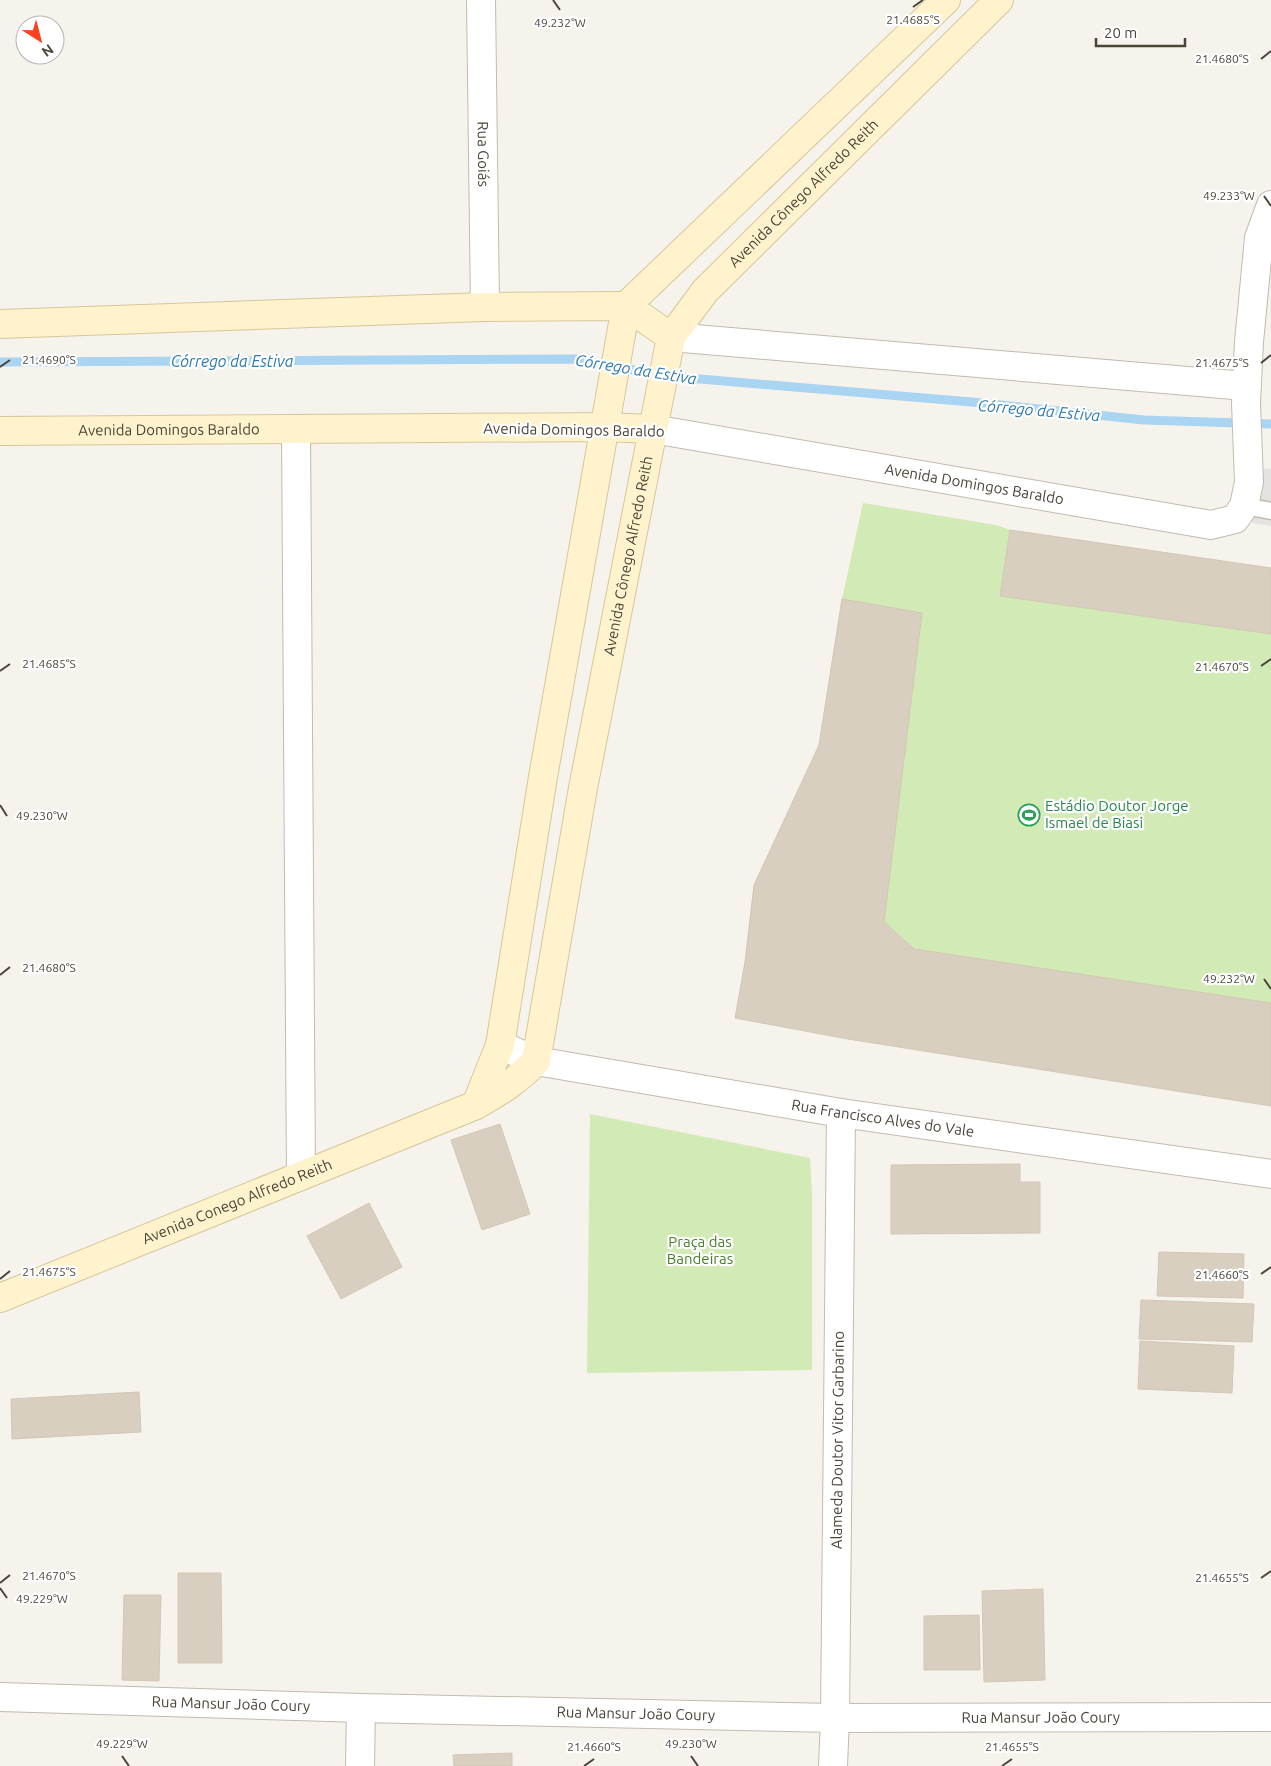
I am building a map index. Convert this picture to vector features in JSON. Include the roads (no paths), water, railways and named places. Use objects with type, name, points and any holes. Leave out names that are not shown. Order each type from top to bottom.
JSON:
[{"type":"main road","points":[[476,1105],[500,1045],[543,777],[626,306],[946,0]]},
{"type":"main road","name":"Avenida Cônego Alfredo Reith","points":[[536,1061],[583,788],[669,346],[705,290],[996,1]]},
{"type":"main road","points":[[0,324],[485,307],[626,306],[669,346]]},
{"type":"main road","name":"Avenida Domingos Baraldo","points":[[0,431],[604,427],[653,429]]},
{"type":"main road","points":[[543,777],[583,788]]},
{"type":"main road","name":"Avenida Conego Alfredo Reith","points":[[0,1298],[476,1105],[500,1092],[519,1078],[536,1061]]},
{"type":"street","name":"Rua Goiás","points":[[481,0],[485,307]]},
{"type":"street","points":[[1244,506],[1249,482],[1246,395],[1249,342],[1259,238],[1271,205]]},
{"type":"street","points":[[669,346],[1246,395]]},
{"type":"street","name":"Avenida Domingos Baraldo","points":[[653,429],[1211,525],[1235,519],[1244,506]]},
{"type":"street","points":[[296,430],[301,1176]]},
{"type":"street","name":"Rua Francisco Alves do Vale","points":[[500,1045],[536,1061],[841,1113],[1271,1174]]},
{"type":"street","name":"Alameda Doutor Vitor Garbarino","points":[[833,1766],[841,1113]]},
{"type":"street","name":"Rua Mansur João Coury","points":[[0,1697],[361,1708],[835,1718],[1271,1717]]},
{"type":"street","points":[[360,1766],[361,1708]]},
{"type":"lane","points":[[1244,506],[1271,510]]},
{"type":"waterway","name":"Córrego da Estiva","points":[[0,362],[575,359],[665,376],[983,403],[1144,420],[1271,424]]},
{"type":"place","name":"Estádio Doutor Jorge Ismael de Biasi","points":[[1029,815]]},
{"type":"park label","name":"Praça das Bandeiras","points":[[700,1250]]}]
